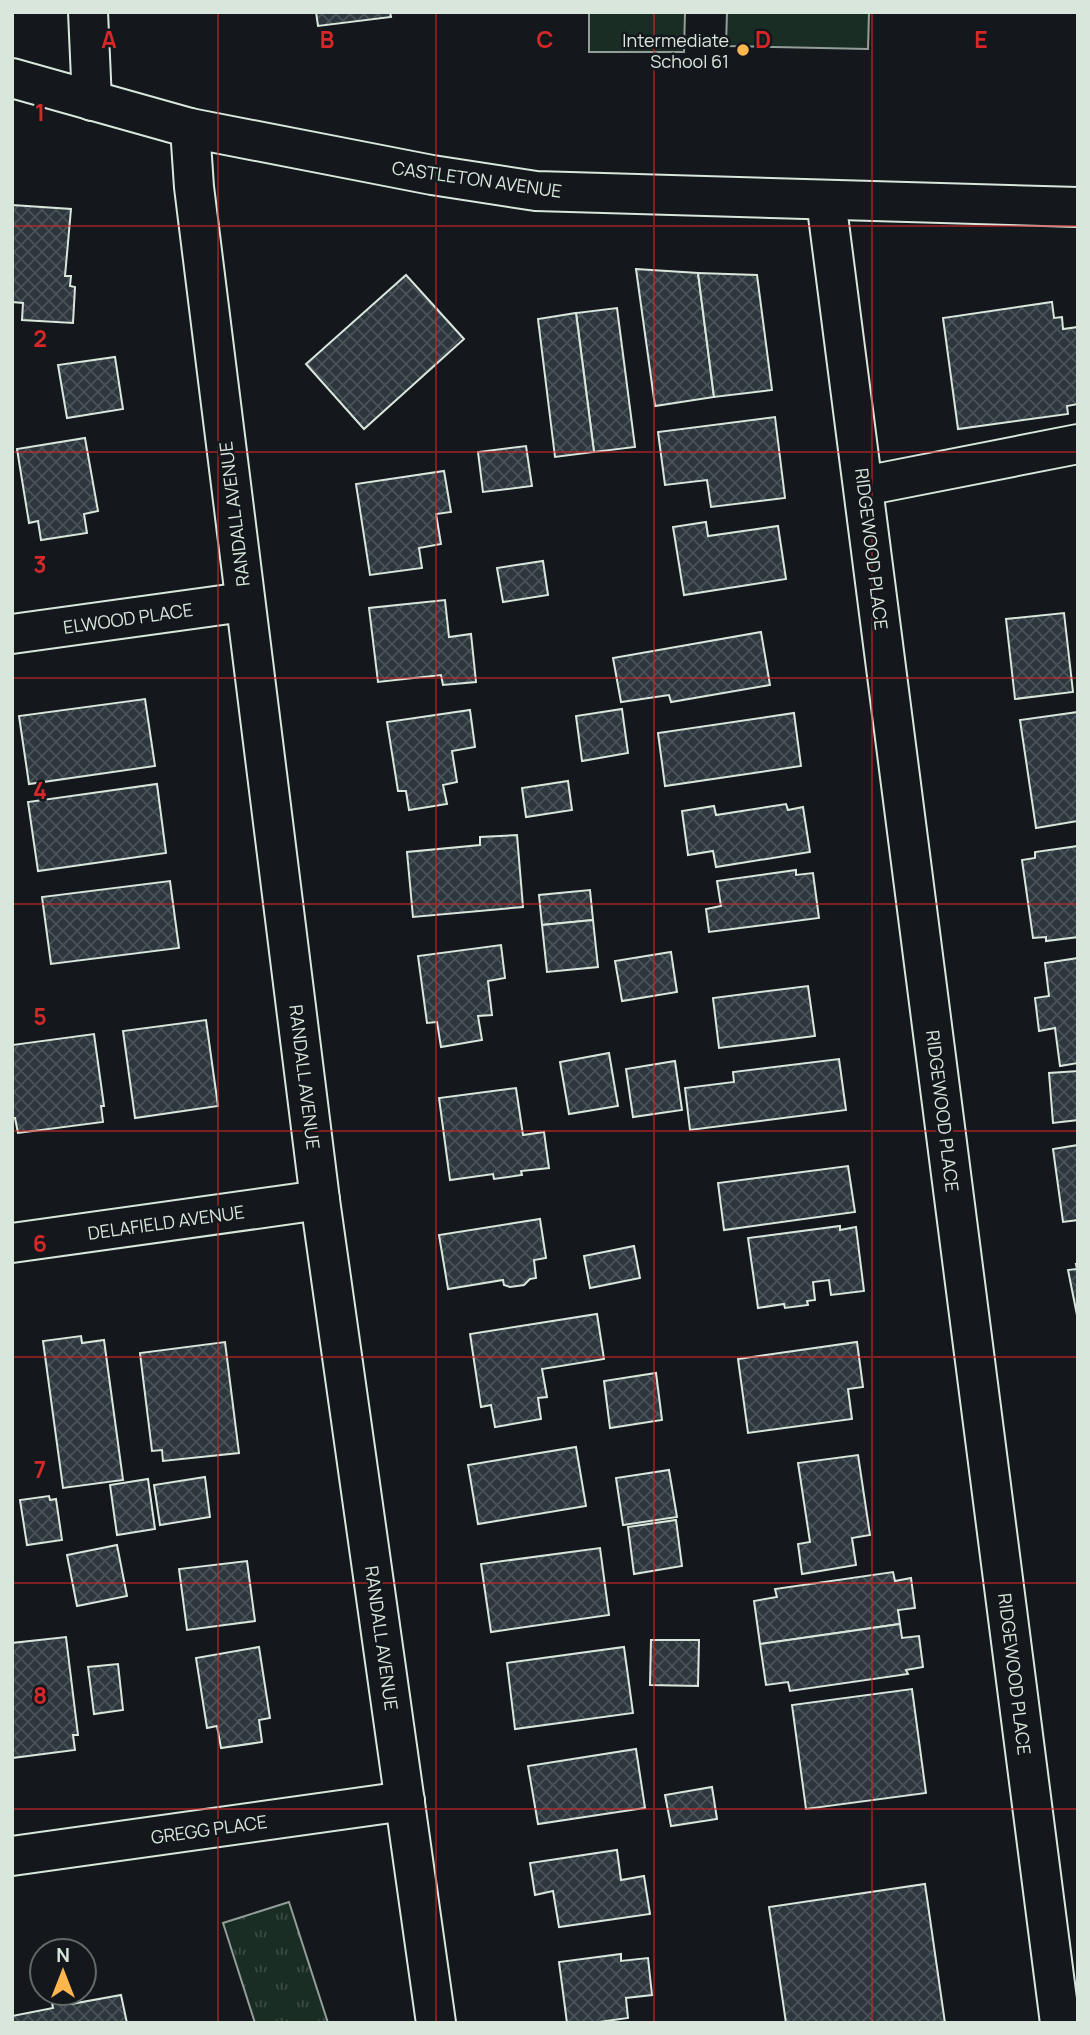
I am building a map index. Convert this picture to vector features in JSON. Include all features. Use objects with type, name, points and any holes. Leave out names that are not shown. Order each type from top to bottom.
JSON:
[{"type":"street","points":[[88,12],[92,101]]},
{"type":"street","name":"CASTLETON AVENUE","points":[[12,78],[190,128],[432,175],[536,191],[1078,208]]},
{"type":"street","name":"RANDALL AVENUE","points":[[190,128],[194,187],[244,602],[320,1200],[436,2023]]},
{"type":"street","name":"RIDGEWOOD PLACE","points":[[826,200],[1060,2023]]},
{"type":"street","points":[[864,486],[1078,444]]},
{"type":"street","name":"ELWOOD PLACE","points":[[12,634],[244,602]]},
{"type":"street","name":"DELAFIELD AVENUE","points":[[12,1243],[320,1200]]},
{"type":"street","name":"GREGG PLACE","points":[[12,1856],[405,1801]]},
{"type":"green space","points":[[589,12],[685,12],[684,52],[589,52]]},
{"type":"green space","points":[[727,12],[869,12],[868,49],[726,46]]},
{"type":"green space","points":[[289,1902],[328,2023],[255,2023],[223,1923]]},
{"type":"building","points":[[316,12],[390,12],[391,17],[318,26]]},
{"type":"building","points":[[12,205],[71,209],[65,276],[71,276],[70,286],[75,287],[73,323],[22,320],[23,303],[12,302]]},
{"type":"building","points":[[636,269],[698,273],[714,397],[655,406]]},
{"type":"building","points":[[698,273],[757,275],[772,390],[714,397]]},
{"type":"building","points":[[406,275],[464,339],[364,429],[306,364]]},
{"type":"building","points":[[1052,302],[1054,318],[1062,317],[1063,329],[1078,327],[1078,404],[1067,406],[1068,414],[958,429],[943,318]]},
{"type":"building","points":[[617,308],[635,447],[594,452],[576,313]]},
{"type":"building","points":[[576,313],[594,452],[555,457],[538,319]]},
{"type":"building","points":[[115,357],[123,409],[67,418],[58,365]]},
{"type":"building","points":[[775,417],[785,498],[711,507],[707,480],[665,485],[658,432]]},
{"type":"building","points":[[85,438],[98,511],[84,514],[87,533],[41,540],[38,521],[29,523],[17,449]]},
{"type":"building","points":[[526,446],[532,486],[483,492],[478,452]]},
{"type":"building","points":[[444,471],[451,512],[436,514],[441,544],[419,548],[422,568],[370,575],[356,484]]},
{"type":"building","points":[[706,522],[708,536],[778,526],[786,579],[684,595],[673,527]]},
{"type":"building","points":[[543,561],[548,595],[503,602],[497,568]]},
{"type":"building","points":[[445,600],[449,637],[471,634],[476,682],[443,685],[441,675],[378,682],[369,608]]},
{"type":"building","points":[[1064,613],[1073,692],[1015,699],[1006,619]]},
{"type":"building","points":[[761,632],[770,685],[671,702],[669,695],[621,702],[613,658]]},
{"type":"building","points":[[145,699],[155,766],[29,784],[19,716]]},
{"type":"building","points":[[622,709],[628,753],[582,761],[576,716]]},
{"type":"building","points":[[470,710],[475,747],[452,751],[457,782],[443,785],[447,804],[409,810],[406,791],[398,791],[387,722]]},
{"type":"building","points":[[1078,712],[1078,821],[1036,828],[1020,720]]},
{"type":"building","points":[[794,713],[801,766],[665,786],[658,733]]},
{"type":"building","points":[[568,781],[572,810],[526,817],[522,788]]},
{"type":"building","points":[[157,784],[166,853],[38,871],[28,802]]},
{"type":"building","points":[[786,804],[788,810],[803,807],[810,852],[716,867],[713,851],[688,855],[682,811],[714,806],[716,815]]},
{"type":"building","points":[[517,835],[523,907],[413,917],[407,852],[480,845],[480,837]]},
{"type":"building","points":[[1078,846],[1078,937],[1046,941],[1046,937],[1033,938],[1022,860],[1035,858],[1035,852]]},
{"type":"building","points":[[796,870],[796,875],[813,873],[819,918],[709,932],[706,909],[721,906],[717,881]]},
{"type":"building","points":[[170,881],[179,948],[51,964],[42,897]]},
{"type":"building","points":[[590,890],[593,920],[542,925],[539,895]]},
{"type":"building","points":[[593,920],[598,967],[547,972],[542,925]]},
{"type":"building","points":[[501,945],[505,978],[488,981],[492,1015],[478,1016],[482,1040],[441,1047],[437,1022],[427,1023],[418,956]]},
{"type":"building","points":[[671,952],[677,992],[622,1001],[615,961]]},
{"type":"building","points":[[1078,958],[1078,1063],[1060,1066],[1055,1028],[1039,1031],[1035,998],[1049,996],[1045,963]]},
{"type":"building","points":[[808,986],[815,1036],[719,1048],[713,998]]},
{"type":"building","points":[[206,1020],[218,1106],[135,1118],[123,1031]]},
{"type":"building","points":[[94,1034],[104,1106],[101,1106],[103,1122],[18,1133],[15,1118],[12,1118],[12,1045]]},
{"type":"building","points":[[609,1053],[618,1106],[569,1114],[560,1062]]},
{"type":"building","points":[[839,1059],[846,1110],[690,1130],[685,1088],[734,1082],[733,1072]]},
{"type":"building","points":[[675,1061],[682,1110],[633,1117],[626,1069]]},
{"type":"building","points":[[1078,1071],[1078,1120],[1053,1123],[1049,1073]]},
{"type":"building","points":[[516,1088],[523,1135],[544,1132],[549,1168],[521,1171],[522,1175],[494,1179],[493,1174],[450,1180],[439,1098]]},
{"type":"building","points":[[1078,1145],[1078,1220],[1063,1222],[1053,1149]]},
{"type":"building","points":[[848,1166],[855,1212],[724,1230],[718,1183]]},
{"type":"building","points":[[540,1219],[546,1258],[534,1260],[536,1278],[530,1279],[524,1285],[510,1287],[504,1285],[503,1280],[448,1289],[439,1235]]},
{"type":"building","points":[[840,1226],[840,1230],[856,1227],[864,1291],[831,1295],[829,1280],[813,1282],[815,1300],[807,1301],[808,1305],[785,1308],[784,1304],[758,1308],[748,1238]]},
{"type":"building","points":[[634,1246],[640,1278],[590,1288],[584,1256]]},
{"type":"building","points":[[1078,1264],[1078,1320],[1068,1270],[1077,1269]]},
{"type":"building","points":[[597,1314],[604,1359],[542,1369],[547,1397],[538,1398],[541,1419],[495,1427],[491,1405],[481,1407],[470,1334]]},
{"type":"building","points":[[81,1336],[82,1343],[104,1340],[123,1480],[63,1488],[43,1341]]},
{"type":"building","points":[[225,1342],[239,1453],[163,1461],[162,1450],[152,1451],[140,1353]]},
{"type":"building","points":[[857,1342],[863,1387],[848,1389],[852,1419],[748,1433],[738,1359]]},
{"type":"building","points":[[656,1373],[662,1420],[610,1428],[604,1381]]},
{"type":"building","points":[[576,1447],[586,1506],[478,1524],[468,1465]]},
{"type":"building","points":[[858,1455],[870,1535],[852,1538],[856,1565],[802,1574],[798,1544],[810,1542],[798,1463]]},
{"type":"building","points":[[669,1470],[677,1517],[623,1525],[616,1478]]},
{"type":"building","points":[[205,1477],[210,1517],[160,1525],[154,1485]]},
{"type":"building","points":[[148,1479],[155,1529],[117,1535],[110,1485]]},
{"type":"building","points":[[49,1496],[50,1500],[56,1499],[62,1540],[27,1545],[20,1500]]},
{"type":"building","points":[[676,1520],[682,1566],[634,1574],[628,1527]]},
{"type":"building","points":[[117,1545],[127,1596],[77,1606],[67,1555]]},
{"type":"building","points":[[600,1548],[609,1615],[491,1632],[481,1564]]},
{"type":"building","points":[[247,1561],[255,1621],[187,1630],[179,1569]]},
{"type":"building","points":[[893,1572],[895,1581],[911,1578],[915,1608],[898,1610],[900,1624],[760,1644],[754,1601],[777,1597],[775,1589]]},
{"type":"building","points":[[900,1624],[902,1638],[919,1636],[923,1667],[906,1670],[908,1674],[790,1691],[788,1682],[766,1685],[760,1644]]},
{"type":"building","points":[[66,1637],[78,1735],[73,1735],[75,1750],[12,1758],[12,1643]]},
{"type":"building","points":[[651,1640],[699,1640],[698,1686],[650,1685]]},
{"type":"building","points":[[259,1647],[270,1718],[259,1720],[262,1742],[221,1748],[217,1726],[207,1728],[196,1658]]},
{"type":"building","points":[[624,1647],[633,1713],[515,1729],[507,1663]]},
{"type":"building","points":[[118,1664],[123,1710],[94,1714],[88,1667]]},
{"type":"building","points":[[912,1689],[926,1793],[806,1809],[792,1705]]},
{"type":"building","points":[[636,1749],[645,1808],[538,1824],[528,1766]]},
{"type":"building","points":[[712,1787],[717,1819],[671,1826],[665,1795]]},
{"type":"building","points":[[617,1850],[621,1880],[644,1876],[650,1914],[559,1927],[553,1891],[535,1895],[530,1863]]},
{"type":"building","points":[[925,1884],[945,2023],[786,2023],[769,1907]]},
{"type":"building","points":[[621,1954],[621,1961],[648,1958],[652,1995],[626,1998],[628,2018],[567,2023],[559,1962]]},
{"type":"building","points":[[121,1995],[127,2023],[12,2023],[12,2016],[53,2007],[98,2007],[98,1999]]},
{"type":"place","name":"Intermediate School 61","points":[[743,50]]}]
